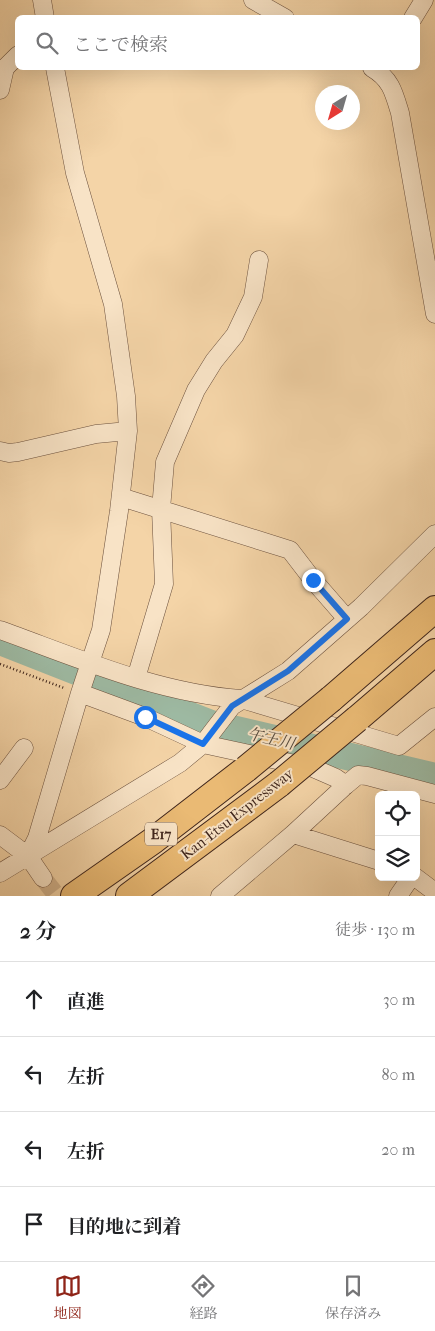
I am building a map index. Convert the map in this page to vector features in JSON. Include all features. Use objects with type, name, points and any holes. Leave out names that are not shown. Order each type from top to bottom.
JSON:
[{"type":"highway","name":"Kan-Etsu Expressway","points":[[74,896],[154,840],[246,769],[435,609]]},
{"type":"highway","name":"Kan-Etsu Expressway","points":[[128,896],[279,784],[435,652]]},
{"type":"street","points":[[42,0],[44,15]]},
{"type":"street","points":[[253,0],[280,15]]},
{"type":"street","points":[[415,15],[424,0]]},
{"type":"street","points":[[0,90],[5,68],[15,58]]},
{"type":"street","points":[[28,856],[37,838],[101,630],[128,431],[126,396],[114,304],[75,173],[55,70]]},
{"type":"street","points":[[378,70],[392,87],[400,112],[435,314]]},
{"type":"street","points":[[417,209],[435,218]]},
{"type":"street","points":[[136,678],[164,584],[162,510],[165,462],[196,390],[214,361],[236,335],[253,297],[260,260]]},
{"type":"street","points":[[0,451],[18,452],[96,434],[128,431]]},
{"type":"street","points":[[120,497],[290,550],[347,619]]},
{"type":"street","points":[[0,873],[180,763],[205,741],[237,702],[288,671],[347,619],[435,534]]},
{"type":"street","points":[[0,630],[90,664],[151,683],[184,692],[237,702],[399,746],[435,718]]},
{"type":"street","points":[[81,690],[205,741],[313,768],[336,778],[346,785]]},
{"type":"street","points":[[0,780],[24,748]]},
{"type":"street","points":[[220,896],[358,776],[367,776],[435,794]]},
{"type":"street","points":[[293,834],[375,860]]},
{"type":"street","points":[[0,835],[28,856],[43,878]]},
{"type":"street","points":[[398,896],[410,881]]},
{"type":"street","points":[[419,881],[435,892]]},
{"type":"path","points":[[0,664],[81,690]]},
{"type":"waterway","name":"午王川","points":[[0,641],[211,724],[435,777]]},
{"type":"tunnel","points":[[43,878],[57,896]]},
{"type":"route","points":[[145,717],[203,744],[232,706],[288,671],[347,619],[313,580]]}]
